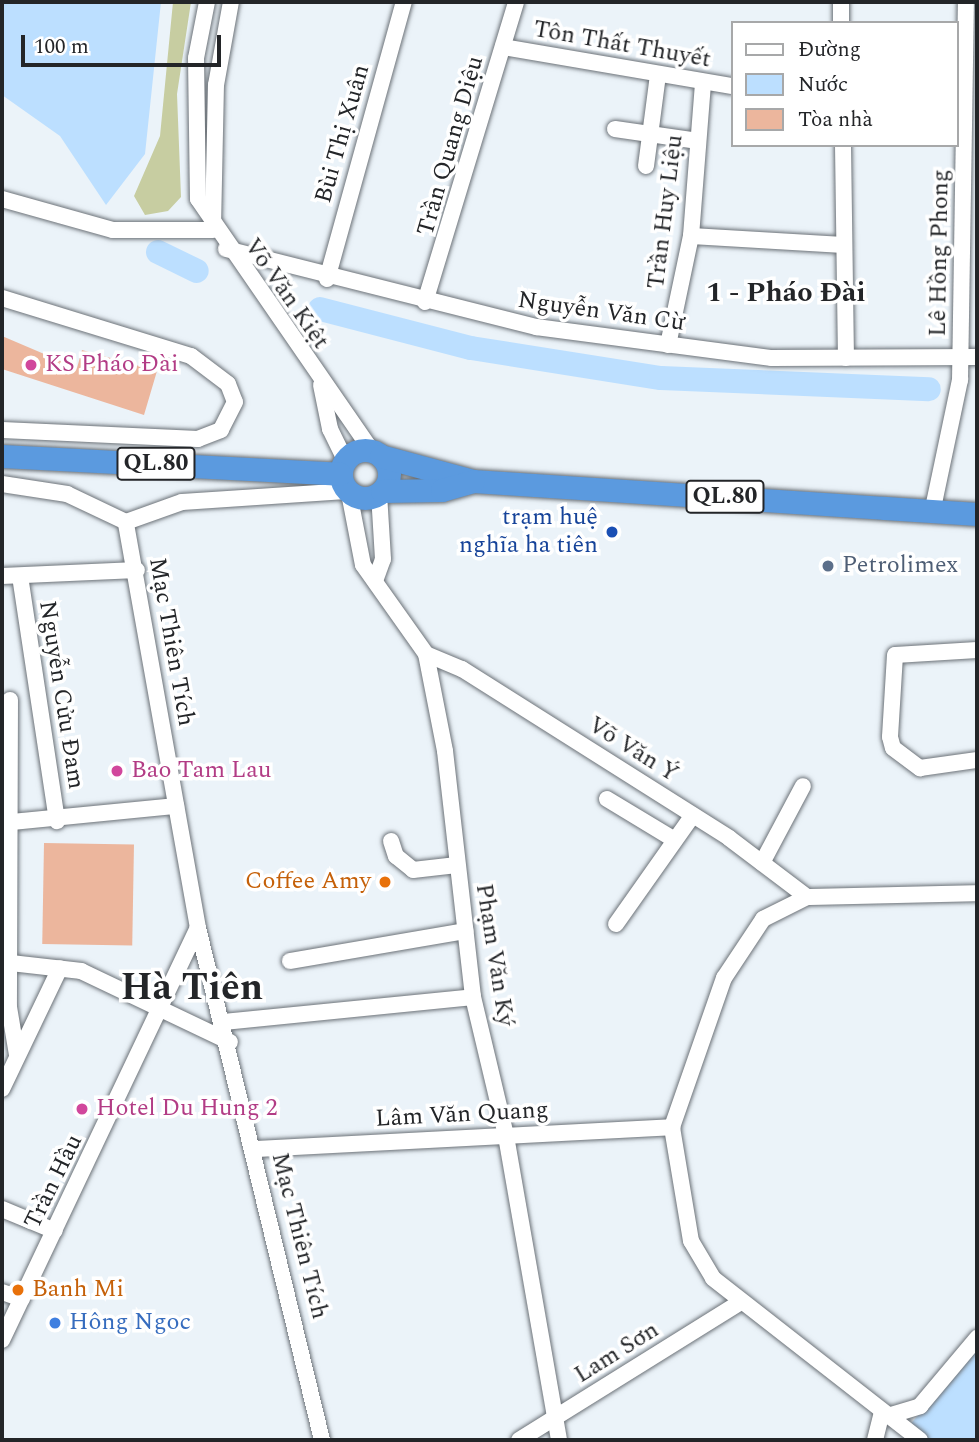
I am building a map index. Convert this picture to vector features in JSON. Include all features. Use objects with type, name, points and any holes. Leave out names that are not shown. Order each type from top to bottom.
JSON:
[{"type":"highway","points":[[377,454],[389,478],[381,493],[364,499],[345,479],[377,454]]},
{"type":"highway","points":[[377,454],[473,481]]},
{"type":"highway","name":"QL.80","points":[[8,457],[345,479]]},
{"type":"highway","name":"QL.80","points":[[381,493],[442,490],[473,481],[933,508],[977,514]]},
{"type":"street","name":"Võ Văn Kiệt","points":[[207,2],[196,58],[198,200],[213,230],[321,385],[377,454]]},
{"type":"street","name":"Võ Văn Kiệt","points":[[213,230],[216,85],[231,2]]},
{"type":"street","name":"Bùi Thị Xuân","points":[[327,279],[404,2]]},
{"type":"street","name":"Trần Quang Diệu","points":[[425,302],[516,2]]},
{"type":"street","points":[[841,2],[841,21]]},
{"type":"street","name":"Lê Hồng Phong","points":[[933,508],[960,380],[969,357],[966,2]]},
{"type":"street","name":"Tôn Thất Thuyết","points":[[503,47],[703,84],[730,86]]},
{"type":"street","points":[[646,166],[657,75]]},
{"type":"street","name":"Trần Huy Liệu","points":[[668,345],[691,236],[703,84]]},
{"type":"street","points":[[615,129],[698,141]]},
{"type":"street","points":[[843,147],[846,358]]},
{"type":"street","points":[[2,199],[113,230],[213,230]]},
{"type":"street","points":[[691,236],[844,245]]},
{"type":"street","name":"Nguyễn Văn Cừ","points":[[226,249],[327,279],[536,327],[668,345],[846,358],[969,357]]},
{"type":"street","points":[[2,298],[191,356],[228,384],[235,402],[221,430],[198,439],[49,435],[2,430]]},
{"type":"street","name":"Võ Văn Kiệt","points":[[321,385],[330,429],[345,479]]},
{"type":"street","points":[[49,435],[54,459]]},
{"type":"street","points":[[2,484],[67,494],[126,522],[182,502],[345,479]]},
{"type":"street","name":"Phạm Văn Ký","points":[[345,479],[363,565],[426,654],[473,997],[506,1136],[559,1440]]},
{"type":"street","points":[[376,581],[383,559],[381,493]]},
{"type":"street","name":"Mạc Thiên Tích","points":[[126,522],[137,570],[198,928],[230,1042],[322,1440]]},
{"type":"street","points":[[2,576],[137,570]]},
{"type":"street","name":"Nguyễn Cửu Đam","points":[[20,576],[57,821]]},
{"type":"street","points":[[977,650],[895,655],[890,737],[893,748],[920,768],[977,760]]},
{"type":"street","name":"Võ Văn Ý","points":[[426,654],[462,669],[693,815],[807,897]]},
{"type":"street","points":[[17,1055],[6,962],[6,700],[40,700]]},
{"type":"street","points":[[762,863],[803,786]]},
{"type":"street","points":[[607,799],[675,840]]},
{"type":"street","points":[[8,823],[57,821],[176,806]]},
{"type":"street","points":[[615,924],[693,815]]},
{"type":"street","points":[[391,841],[396,856],[413,870],[457,865]]},
{"type":"street","points":[[919,1440],[739,1303],[713,1278],[691,1241],[672,1127],[701,1032],[743,943],[763,919],[807,897],[977,893]]},
{"type":"street","name":"Trần Hầu","points":[[2,1340],[165,1006],[198,928]]},
{"type":"street","points":[[290,961],[465,931]]},
{"type":"street","points":[[6,962],[60,968],[165,1006],[230,1042]]},
{"type":"street","points":[[3,1083],[60,968]]},
{"type":"street","points":[[224,1021],[473,997]]},
{"type":"street","name":"Lâm Văn Quang","points":[[255,1149],[672,1127]]},
{"type":"street","points":[[2,1209],[55,1231]]},
{"type":"street","points":[[2,1292],[22,1299]]},
{"type":"street","name":"Lam Sơn","points":[[519,1440],[739,1303]]},
{"type":"street","points":[[885,1414],[920,1406],[977,1338]]},
{"type":"street","points":[[875,1440],[885,1414]]},
{"type":"green space","points":[[173,2],[191,2],[177,94],[181,197],[168,211],[145,215],[134,196],[160,136]]},
{"type":"water","points":[[2,2],[161,2],[145,154],[106,205],[60,136],[2,95]]},
{"type":"water","points":[[977,1345],[977,1440],[931,1440],[909,1426]]},
{"type":"building","points":[[2,336],[77,368],[82,350],[157,371],[144,415],[2,369]]},
{"type":"building","points":[[44,843],[134,845],[132,946],[42,944]]},
{"type":"waterway","points":[[158,252],[197,271]]},
{"type":"waterway","points":[[320,309],[471,348],[661,378],[929,389]]},
{"type":"place","name":"KS Pháo Đài","points":[[31,365]]},
{"type":"place","name":"trạm huệ nghĩa ha tiên","points":[[612,532]]},
{"type":"place","name":"Petrolimex","points":[[828,566]]},
{"type":"place","name":"Bao Tam Lau","points":[[117,771]]},
{"type":"place","name":"Coffee Amy","points":[[385,882]]},
{"type":"place","name":"Hotel Du Hung 2","points":[[82,1109]]},
{"type":"place","name":"Banh Mi","points":[[18,1290]]},
{"type":"place","name":"Hông Ngoc","points":[[55,1323]]},
{"type":"district","name":"1 - Pháo Đài","points":[[786,293]]},
{"type":"district","name":"Hà Tiên","points":[[192,989]]}]
